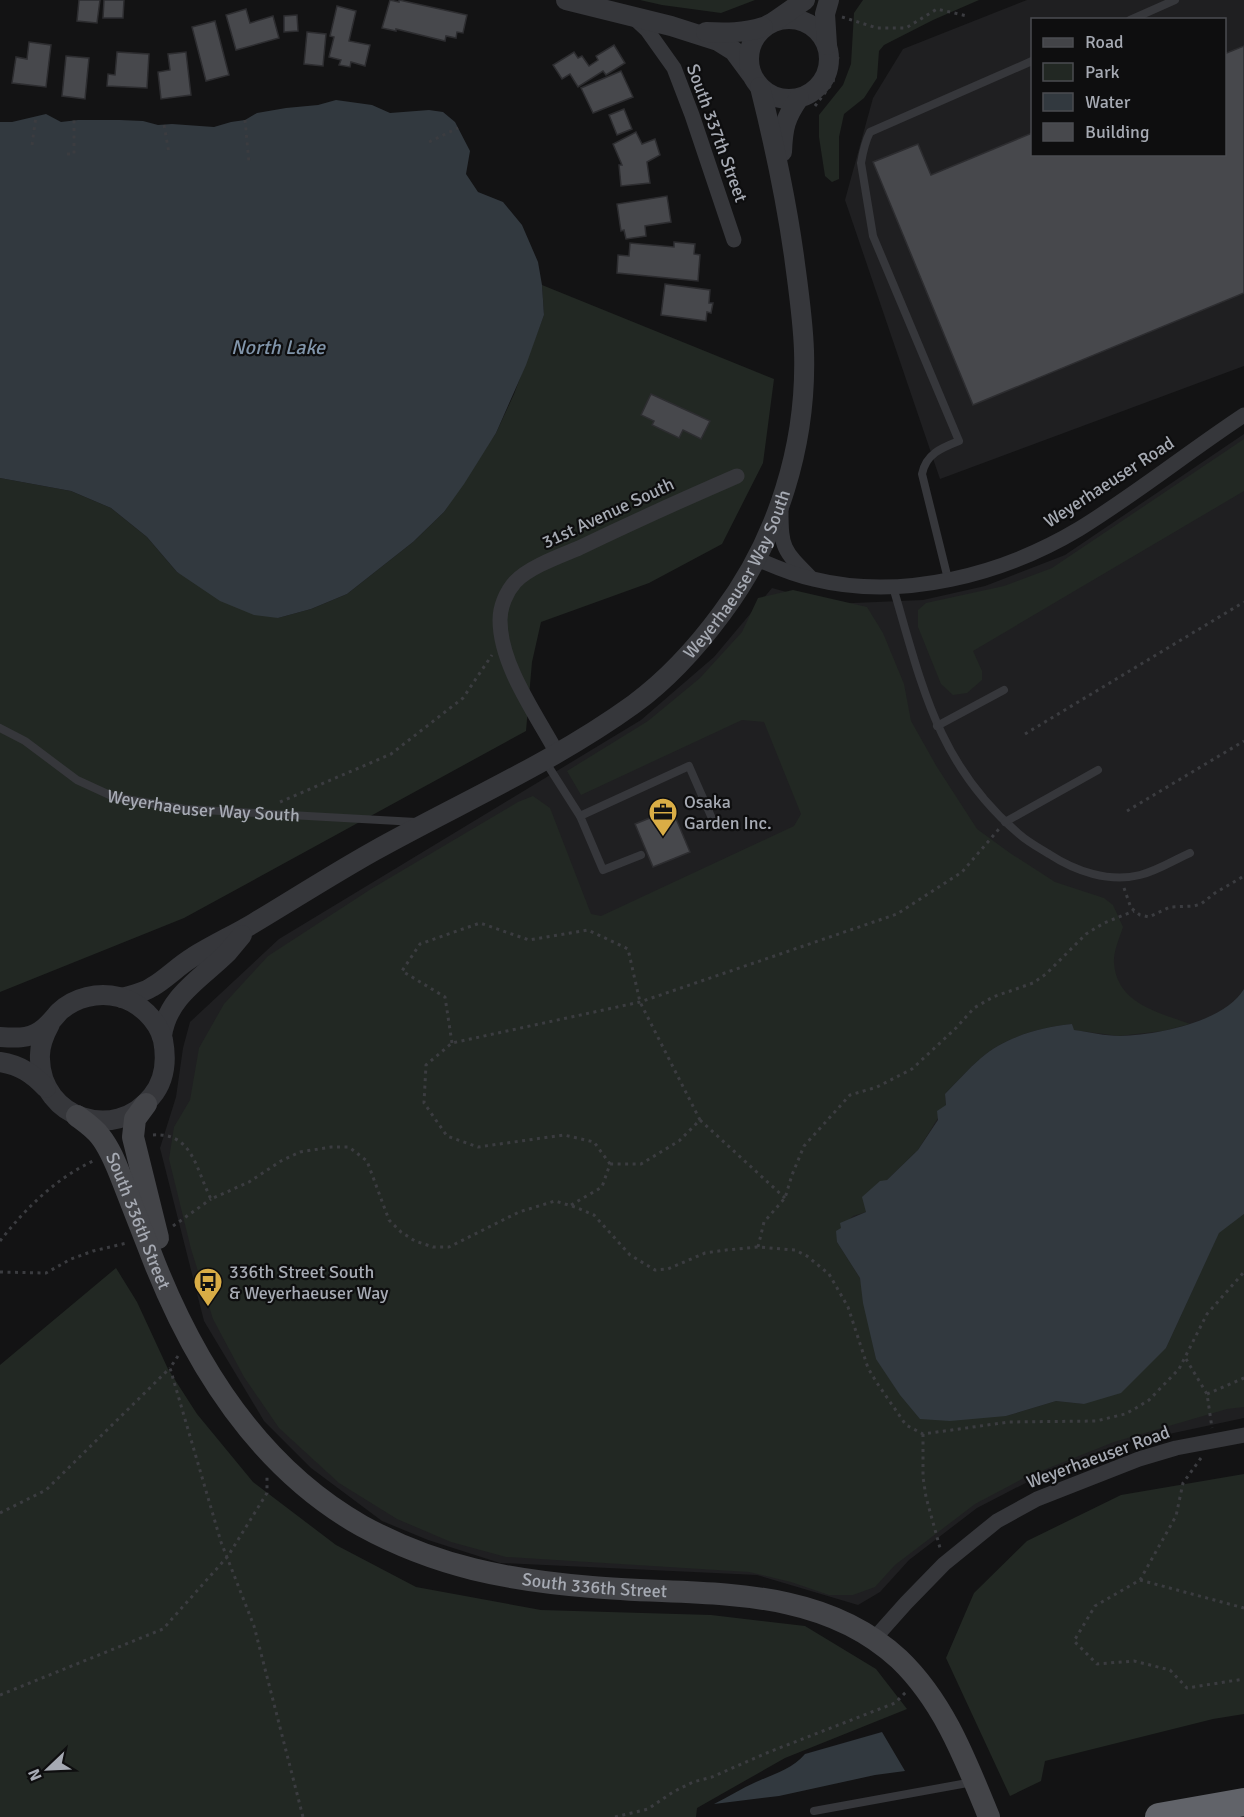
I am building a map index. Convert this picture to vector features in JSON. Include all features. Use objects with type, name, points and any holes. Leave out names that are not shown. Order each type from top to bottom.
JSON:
[{"type":"highway","points":[[1159,1817],[1244,1802]]},
{"type":"main road","name":"South 336th Street","points":[[146,1104],[135,1119],[133,1127],[136,1153],[176,1301],[190,1336]]},
{"type":"main road","name":"South 336th Street","points":[[77,1116],[95,1130],[112,1156],[160,1276],[215,1384],[266,1450],[303,1485],[363,1526],[414,1550],[465,1569],[494,1575],[592,1587],[774,1599],[795,1604],[843,1623],[873,1640],[897,1658],[918,1680],[950,1727],[989,1817]]},
{"type":"street","points":[[566,0],[671,26],[718,41],[741,59],[756,82],[771,95],[805,103],[811,92],[821,83],[827,71],[833,50],[825,14],[834,8]]},
{"type":"street","points":[[756,82],[749,63],[750,50],[755,37],[769,24],[805,0]]},
{"type":"street","name":"South 337th Street","points":[[632,16],[647,30],[674,68],[693,116],[734,240]]},
{"type":"street","points":[[671,26],[728,34],[749,32],[787,18],[811,25],[833,50]]},
{"type":"street","name":"Weyerhaeuser Way South","points":[[122,998],[154,986],[192,958],[372,852],[550,756],[636,703],[673,671],[706,635],[735,596],[758,558],[791,469],[801,416],[804,352],[799,287],[781,181],[756,82]]},
{"type":"street","name":"Weyerhaeuser Way South","points":[[781,181],[783,128],[786,117],[805,103]]},
{"type":"street","name":"Weyerhaeuser Road","points":[[758,558],[812,579],[864,586],[893,587],[923,584],[997,567],[1032,553],[1079,529],[1244,415]]},
{"type":"street","name":"31st Avenue South","points":[[502,641],[500,617],[504,597],[515,581],[538,567],[672,503],[737,476]]},
{"type":"street","points":[[781,501],[782,541],[785,550],[812,579]]},
{"type":"street","points":[[502,641],[550,756]]},
{"type":"street","points":[[0,1062],[33,1075],[61,1106],[77,1116],[94,1121],[113,1121],[130,1115],[146,1104],[157,1090],[164,1073],[163,1024],[174,1003],[227,953],[249,926]]},
{"type":"street","points":[[49,1091],[42,1075],[40,1057],[42,1040],[60,1011],[74,1002],[89,996],[105,995],[122,998],[139,1006],[152,1019],[162,1036]]},
{"type":"street","points":[[0,1037],[27,1037],[50,1024]]},
{"type":"street","name":"Weyerhaeuser Road","points":[[873,1640],[944,1564],[997,1521],[1037,1499],[1139,1460],[1176,1448],[1244,1435]]},
{"type":"lane","points":[[1134,18],[1175,0]]},
{"type":"lane","points":[[948,579],[922,474],[928,457],[941,448],[959,441],[873,236],[861,162],[862,152],[870,132],[1031,62]]},
{"type":"lane","points":[[893,587],[926,698],[954,760],[980,798],[1020,836],[1066,865],[1100,876],[1123,878],[1141,875],[1190,853]]},
{"type":"lane","points":[[937,726],[1004,690]]},
{"type":"lane","name":"Weyerhaeuser Way South","points":[[0,728],[25,741],[77,780],[114,796],[185,809],[427,823]]},
{"type":"lane","points":[[550,756],[580,816],[603,870],[641,855]]},
{"type":"lane","points":[[580,816],[689,766],[714,823]]},
{"type":"lane","points":[[1005,822],[1098,770]]},
{"type":"lane","points":[[814,1811],[974,1781]]},
{"type":"path","points":[[834,8],[877,28],[906,28],[937,9],[968,16]]},
{"type":"path","points":[[834,8],[838,26]]},
{"type":"path","points":[[805,103],[823,98],[833,82],[833,50]]},
{"type":"path","points":[[32,145],[36,116]]},
{"type":"path","points":[[67,154],[74,154],[74,120]]},
{"type":"path","points":[[244,120],[249,163]]},
{"type":"path","points":[[164,124],[169,153]]},
{"type":"path","points":[[429,142],[458,129]]},
{"type":"path","points":[[1025,734],[1244,602]]},
{"type":"path","points":[[256,812],[391,754],[463,698],[502,641]]},
{"type":"path","points":[[1127,811],[1244,741]]},
{"type":"path","points":[[610,1164],[594,1142],[564,1135],[478,1146],[447,1136],[424,1103],[426,1065],[452,1043],[640,1002],[897,914],[962,872],[1005,822]]},
{"type":"path","points":[[1123,878],[1124,893],[1134,911],[1140,915],[1149,916],[1170,907],[1201,904],[1244,876]]},
{"type":"path","points":[[758,1247],[764,1222],[785,1198],[804,1146],[850,1095],[876,1087],[912,1069],[974,1008],[993,997],[1033,983],[1046,974],[1086,934],[1104,923],[1134,911]]},
{"type":"path","points":[[452,1043],[445,997],[402,970],[420,944],[480,923],[529,940],[588,930],[628,949],[640,1002],[700,1120],[785,1198]]},
{"type":"path","points":[[610,1164],[641,1164],[679,1141],[700,1120]]},
{"type":"path","points":[[153,1135],[166,1134],[187,1147],[211,1199]]},
{"type":"path","points":[[172,1227],[211,1199],[249,1182],[281,1161],[300,1152],[331,1147],[349,1147],[367,1161],[389,1220],[401,1232],[433,1247],[450,1247],[519,1212],[555,1202],[571,1205],[594,1215],[630,1255],[655,1270],[668,1269],[705,1253],[758,1247],[795,1251],[807,1256],[829,1274],[848,1306],[868,1368],[906,1425],[923,1434],[1009,1422],[1096,1421],[1125,1414],[1149,1400],[1168,1382],[1186,1359],[1207,1314],[1244,1272]]},
{"type":"path","points":[[0,1241],[30,1206],[49,1189],[71,1171],[96,1159]]},
{"type":"path","points":[[571,1205],[602,1187],[610,1164]]},
{"type":"path","points":[[0,1272],[46,1273],[82,1255],[132,1241]]},
{"type":"path","points":[[0,1513],[45,1490],[170,1368],[190,1336]]},
{"type":"path","points":[[1186,1359],[1207,1394],[1213,1441],[1183,1483],[1176,1516],[1140,1580],[1095,1606],[1074,1641],[1097,1664],[1134,1661],[1170,1670],[1186,1688],[1244,1679]]},
{"type":"path","points":[[170,1368],[221,1542],[254,1626],[303,1817]]},
{"type":"path","points":[[1207,1394],[1244,1378]]},
{"type":"path","points":[[923,1434],[923,1477],[926,1497],[944,1564]]},
{"type":"path","points":[[0,1695],[163,1629],[228,1556],[267,1493],[266,1450]]},
{"type":"path","points":[[1140,1580],[1244,1608]]},
{"type":"path","points":[[615,1817],[648,1809],[693,1782],[712,1777],[769,1752],[895,1703],[918,1680]]},
{"type":"shaded area","points":[[1027,0],[1244,0],[1244,366],[940,479],[845,200],[873,98],[903,49]]},
{"type":"shaded area","points":[[1244,434],[1244,1418],[1122,1444],[1041,1475],[977,1508],[909,1560],[880,1592],[858,1605],[757,1575],[500,1563],[428,1540],[382,1521],[311,1468],[264,1421],[204,1321],[160,1148],[176,1097],[183,1048],[190,1022],[279,939],[641,720],[714,657],[772,588],[830,604],[923,600],[985,586],[1065,555]]},
{"type":"green space","points":[[640,0],[755,0],[721,13]]},
{"type":"green space","points":[[863,0],[979,0],[933,20],[884,45],[879,51],[877,78],[864,98],[844,114],[839,137],[839,179],[832,182],[825,176],[819,137],[819,115],[843,85],[851,64],[854,13]]},
{"type":"green space","points":[[542,285],[774,379],[763,463],[722,544],[649,583],[541,622],[532,662],[526,731],[184,918],[0,992],[0,478],[71,491],[111,508],[147,537],[177,572],[278,618],[311,609],[347,594],[413,542],[444,512],[496,433],[514,394],[544,315]]},
{"type":"green space","points":[[1244,439],[1244,491],[973,651],[982,671],[982,680],[967,693],[953,695],[941,684],[918,627],[918,610],[926,603],[1004,586],[1052,568]]},
{"type":"green space","points":[[793,590],[867,607],[883,633],[904,684],[911,721],[937,767],[977,829],[1055,882],[1104,898],[1113,905],[1123,927],[1114,963],[1117,977],[1123,988],[1141,1004],[1190,1024],[1163,1031],[1119,1036],[1073,1030],[1072,1024],[1024,1034],[1001,1044],[981,1058],[945,1094],[946,1105],[918,1150],[887,1180],[866,1212],[853,1216],[841,1228],[837,1242],[860,1278],[876,1359],[1006,1416],[1056,1401],[1084,1404],[1166,1348],[1219,1232],[1244,1214],[1244,1407],[1227,1409],[1114,1442],[1026,1477],[975,1504],[895,1565],[875,1587],[853,1595],[829,1595],[791,1582],[749,1572],[506,1557],[451,1542],[397,1519],[339,1483],[279,1428],[244,1377],[213,1319],[191,1249],[169,1159],[174,1127],[190,1100],[199,1048],[224,1004],[268,956],[371,889],[518,802],[533,796],[550,808],[591,914],[601,916],[794,826],[801,814],[764,722],[742,720],[581,795],[567,771],[648,721],[700,678],[742,632],[758,598]]},
{"type":"green space","points":[[116,1268],[137,1302],[168,1369],[197,1414],[253,1482],[336,1545],[416,1587],[541,1610],[711,1615],[805,1626],[876,1669],[907,1709],[785,1758],[697,1808],[696,1817],[0,1817],[0,1365]]},
{"type":"green space","points":[[1244,1474],[1244,1714],[1213,1719],[1045,1761],[1041,1781],[1010,1796],[946,1658],[974,1593],[1027,1541],[1121,1495]]},
{"type":"water","name":"North Lake","points":[[336,100],[372,105],[390,113],[429,110],[443,112],[455,122],[470,151],[466,174],[478,192],[503,202],[522,225],[538,262],[544,315],[526,365],[496,433],[444,512],[413,542],[347,594],[311,609],[278,618],[254,615],[220,601],[177,572],[147,537],[111,508],[71,491],[0,478],[0,122],[12,122],[46,114],[61,122],[120,120],[143,121],[158,125],[214,127],[245,120],[257,113],[318,105]]},
{"type":"water","points":[[1244,989],[1244,1214],[1219,1233],[1166,1348],[1121,1393],[1084,1404],[1056,1401],[1006,1416],[950,1421],[920,1419],[900,1395],[876,1359],[863,1303],[860,1278],[837,1242],[836,1231],[841,1228],[840,1223],[866,1212],[862,1197],[880,1181],[887,1180],[918,1150],[938,1120],[937,1111],[946,1105],[945,1094],[976,1062],[1001,1044],[1024,1034],[1072,1024],[1074,1030],[1114,1036],[1170,1029],[1206,1018],[1221,1010]]},
{"type":"water","points":[[882,1732],[905,1771],[875,1775],[779,1796],[714,1804],[789,1767],[805,1754]]},
{"type":"building","points":[[79,0],[100,0],[97,23],[77,21]]},
{"type":"building","points":[[104,0],[124,0],[123,18],[103,18]]},
{"type":"building","points":[[390,0],[467,15],[463,33],[457,32],[456,38],[446,36],[445,41],[396,29],[396,31],[382,28]]},
{"type":"building","points":[[337,6],[356,11],[349,41],[370,45],[365,66],[351,62],[350,67],[339,65],[341,60],[329,57],[334,37],[330,36]]},
{"type":"building","points":[[246,9],[250,23],[273,16],[279,38],[236,50],[226,15]]},
{"type":"building","points":[[297,15],[298,31],[284,32],[284,16]]},
{"type":"building","points":[[215,21],[229,75],[206,81],[192,27]]},
{"type":"building","points":[[307,32],[326,34],[323,66],[304,64]]},
{"type":"building","points":[[29,42],[51,45],[46,87],[12,83],[16,57],[27,59]]},
{"type":"building","points":[[614,45],[625,63],[606,75],[603,71],[578,87],[570,74],[562,79],[553,65],[574,52],[578,58],[582,56],[589,66],[598,60],[596,56]]},
{"type":"building","points":[[1244,46],[1244,293],[973,405],[873,162],[918,144],[931,175],[1031,133],[1031,156],[1226,156],[1226,53]]},
{"type":"building","points":[[117,52],[149,54],[147,88],[107,86],[108,74],[115,75]]},
{"type":"building","points":[[186,52],[191,95],[161,99],[158,72],[170,70],[168,54]]},
{"type":"building","points":[[66,56],[89,58],[85,99],[62,96]]},
{"type":"building","points":[[621,71],[633,97],[593,113],[581,88]]},
{"type":"building","points":[[624,109],[632,129],[617,135],[609,115]]},
{"type":"building","points":[[636,132],[642,144],[655,139],[660,155],[647,162],[650,183],[621,186],[619,165],[622,165],[613,144]]},
{"type":"building","points":[[667,196],[671,222],[645,226],[646,236],[626,239],[624,230],[621,231],[617,204]]},
{"type":"building","points":[[674,242],[695,244],[694,254],[700,255],[698,281],[617,273],[618,255],[629,256],[630,243],[674,247]]},
{"type":"building","points":[[665,284],[710,290],[709,303],[713,303],[711,313],[707,312],[706,321],[661,315]]},
{"type":"building","points":[[651,394],[710,421],[701,439],[683,430],[679,438],[652,425],[654,421],[641,415]]},
{"type":"building","name":"Osaka Garden Inc.","points":[[672,809],[690,852],[653,867],[635,824]]},
{"type":"place","name":"Osaka Garden Inc.","points":[[663,838]]},
{"type":"place","name":"336th Street South & Weyerhaeuser Way","points":[[208,1308]]}]
